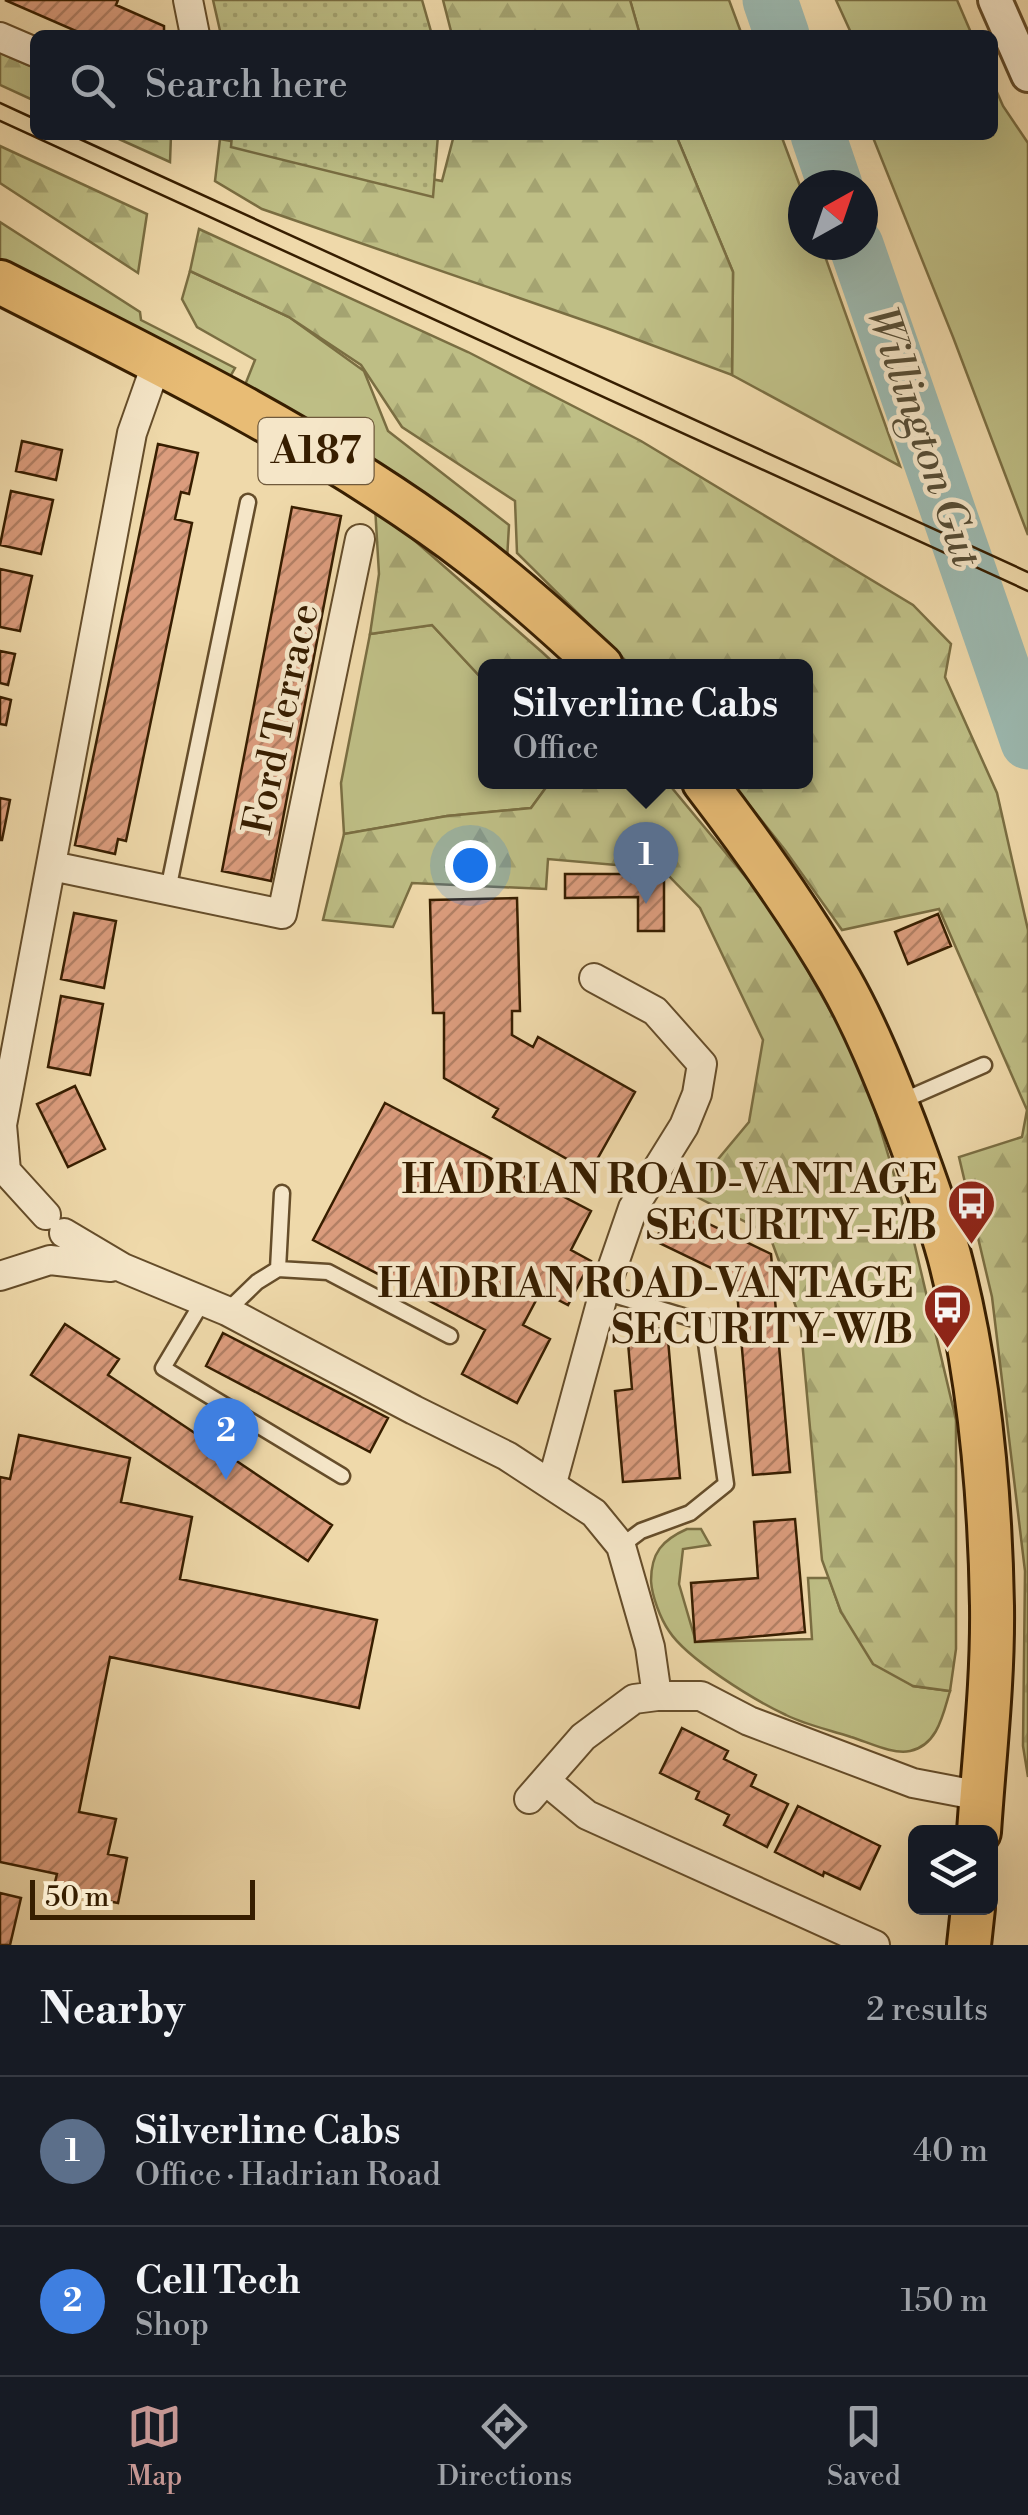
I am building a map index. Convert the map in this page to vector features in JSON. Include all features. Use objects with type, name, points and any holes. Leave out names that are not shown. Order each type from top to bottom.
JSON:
[{"type":"main road","name":"A187","points":[[0,282],[270,423],[360,477],[432,525],[593,659]]},
{"type":"main road","points":[[709,789],[770,870],[842,984],[896,1103],[949,1256],[975,1390],[990,1536],[992,1678],[981,1814]]},
{"type":"main road","points":[[970,1945],[973,1915]]},
{"type":"street","points":[[188,0],[194,30]]},
{"type":"street","points":[[995,0],[1028,75]]},
{"type":"street","points":[[0,37],[30,50]]},
{"type":"street","points":[[157,362],[132,433],[2,1126],[6,1171],[55,1224],[123,1268],[215,1306],[507,1456],[594,1512],[621,1546],[650,1647],[657,1696]]},
{"type":"street","name":"Ford Terrace","points":[[168,890],[282,914],[360,539]]},
{"type":"street","points":[[52,866],[168,890]]},
{"type":"street","points":[[552,1483],[604,1292],[633,1208],[684,1126],[702,1064],[655,1010],[594,978]]},
{"type":"street","points":[[0,1276],[50,1260],[123,1268]]},
{"type":"street","points":[[860,1942],[537,1790],[583,1737],[634,1699],[701,1696],[749,1721],[914,1783],[981,1814]]},
{"type":"lane","points":[[168,890],[248,502]]},
{"type":"lane","points":[[896,1103],[984,1064]]},
{"type":"lane","points":[[278,1269],[282,1193]]},
{"type":"lane","points":[[342,1476],[163,1368],[215,1306],[278,1269],[328,1272],[450,1336]]},
{"type":"lane","points":[[604,1292],[702,1322],[726,1484],[690,1514],[641,1530],[621,1546]]},
{"type":"green space","points":[[213,0],[422,0],[431,30],[220,30]]},
{"type":"green space","points":[[443,0],[630,0],[639,30],[451,30]]},
{"type":"green space","points":[[630,0],[729,0],[740,30],[639,30]]},
{"type":"green space","points":[[836,0],[957,0],[970,30],[850,30]]},
{"type":"green space","points":[[0,53],[30,66],[30,99],[0,85]]},
{"type":"green space","points":[[998,94],[1028,143],[1028,535],[874,140],[998,140]]},
{"type":"green space","points":[[121,140],[171,140],[170,162]]},
{"type":"green space","points":[[220,140],[225,140],[442,181],[453,140],[678,140],[733,272],[732,375],[262,209],[215,181]]},
{"type":"green space","points":[[232,140],[438,140],[433,197],[231,147]]},
{"type":"green space","points":[[678,140],[783,140],[794,170],[788,170],[788,260],[826,260],[900,466],[732,375],[733,272]]},
{"type":"green space","points":[[0,146],[147,214],[138,273],[0,183]]},
{"type":"green space","points":[[0,222],[140,312],[141,320],[235,368],[227,382],[0,268]]},
{"type":"green space","points":[[199,229],[468,352],[641,441],[913,605],[951,644],[945,677],[997,793],[1028,930],[1028,1777],[1023,1746],[1025,1571],[992,1297],[959,1157],[1022,1137],[1027,1110],[939,909],[842,930],[737,789],[813,789],[813,659],[624,659],[517,553],[515,501],[402,427],[361,365],[289,317],[190,271]]},
{"type":"green space","points":[[190,271],[289,317],[364,371],[388,431],[509,525],[507,560],[243,390],[255,360],[197,327],[182,299]]},
{"type":"green space","points":[[375,506],[549,659],[478,659],[478,674],[432,625],[370,634],[379,574]]},
{"type":"green space","points":[[432,625],[478,674],[478,789],[545,789],[531,808],[447,816],[344,834],[341,783],[370,634]]},
{"type":"green space","points":[[545,789],[673,789],[774,911],[862,1067],[914,1242],[956,1420],[956,1649],[950,1691],[913,1686],[873,1664],[841,1612],[822,1560],[800,1318],[769,1234],[695,1196],[714,1164],[749,1122],[763,1040],[700,908],[662,869],[548,859],[546,889],[412,883],[393,927],[323,920],[344,834],[447,816],[531,808]]},
{"type":"green space","points":[[687,1529],[701,1529],[710,1545],[683,1549],[679,1584],[696,1642],[812,1639],[808,1578],[829,1578],[841,1612],[913,1686],[950,1691],[942,1719],[927,1742],[910,1751],[896,1751],[810,1725],[757,1699],[690,1654],[666,1626],[651,1581],[660,1549]]},
{"type":"building","points":[[5,0],[118,0],[116,5],[164,26],[164,30],[74,30]]},
{"type":"building","points":[[22,441],[62,450],[56,480],[16,471]]},
{"type":"building","points":[[158,444],[198,453],[189,494],[181,492],[175,519],[192,523],[126,841],[118,839],[115,854],[75,845]]},
{"type":"building","points":[[11,491],[53,500],[41,554],[0,545]]},
{"type":"building","points":[[292,507],[341,516],[271,881],[222,871]]},
{"type":"building","points":[[0,569],[32,576],[20,631],[0,627]]},
{"type":"building","points":[[0,651],[15,654],[8,685],[0,683]]},
{"type":"building","points":[[0,697],[11,700],[6,725],[0,724]]},
{"type":"building","points":[[0,798],[10,800],[2,840],[0,840]]},
{"type":"building","points":[[565,874],[664,874],[664,931],[638,931],[638,897],[565,898]]},
{"type":"building","points":[[517,898],[520,1011],[512,1011],[512,1035],[533,1047],[538,1037],[635,1092],[590,1172],[493,1117],[498,1109],[444,1078],[444,1013],[433,1013],[430,900]]},
{"type":"building","points":[[74,913],[116,921],[104,988],[61,979]]},
{"type":"building","points":[[938,914],[951,946],[908,964],[895,932]]},
{"type":"building","points":[[61,996],[103,1004],[90,1075],[48,1067]]},
{"type":"building","points":[[75,1086],[105,1149],[68,1167],[37,1104]]},
{"type":"building","points":[[385,1103],[591,1211],[571,1250],[591,1261],[568,1305],[541,1291],[523,1325],[550,1339],[517,1403],[462,1374],[485,1330],[313,1240]]},
{"type":"building","points":[[672,1206],[771,1254],[790,1472],[753,1475],[736,1280],[655,1241]]},
{"type":"building","points":[[65,1324],[119,1359],[108,1375],[332,1525],[308,1561],[31,1375]]},
{"type":"building","points":[[667,1328],[680,1478],[623,1482],[615,1391],[632,1389],[627,1331]]},
{"type":"building","points":[[223,1333],[388,1418],[370,1452],[206,1366]]},
{"type":"building","points":[[19,1435],[130,1458],[121,1502],[192,1517],[180,1579],[377,1620],[359,1708],[110,1657],[79,1812],[116,1819],[108,1854],[127,1858],[118,1903],[53,1890],[57,1874],[0,1862],[0,1477],[10,1479]]},
{"type":"building","points":[[795,1519],[805,1632],[695,1642],[691,1583],[758,1578],[754,1522]]},
{"type":"building","points":[[682,1728],[728,1751],[724,1759],[756,1775],[751,1786],[788,1804],[767,1847],[724,1825],[729,1815],[696,1799],[699,1792],[660,1773]]},
{"type":"building","points":[[798,1806],[880,1846],[860,1889],[775,1852]]},
{"type":"building","points":[[0,1893],[21,1898],[10,1945],[0,1945]]},
{"type":"waterway","name":"Willington Gut","points":[[770,0],[780,30]]},
{"type":"waterway","name":"Willington Gut","points":[[820,140],[830,170]]},
{"type":"waterway","name":"Willington Gut","points":[[861,260],[1028,742]]},
{"type":"tram line","points":[[0,103],[30,117]]},
{"type":"tram line","points":[[0,121],[30,135]]},
{"type":"tram line","points":[[42,140],[1028,591]]},
{"type":"tram line","points":[[82,140],[1028,572]]},
{"type":"place","name":"Silverline Cabs","points":[[646,904]]},
{"type":"place","name":"HADRIAN ROAD-VANTAGE SECURITY-E/B","points":[[972,1246]]},
{"type":"place","name":"HADRIAN ROAD-VANTAGE SECURITY-W/B","points":[[948,1350]]},
{"type":"place","name":"Cell Tech","points":[[226,1480]]}]
